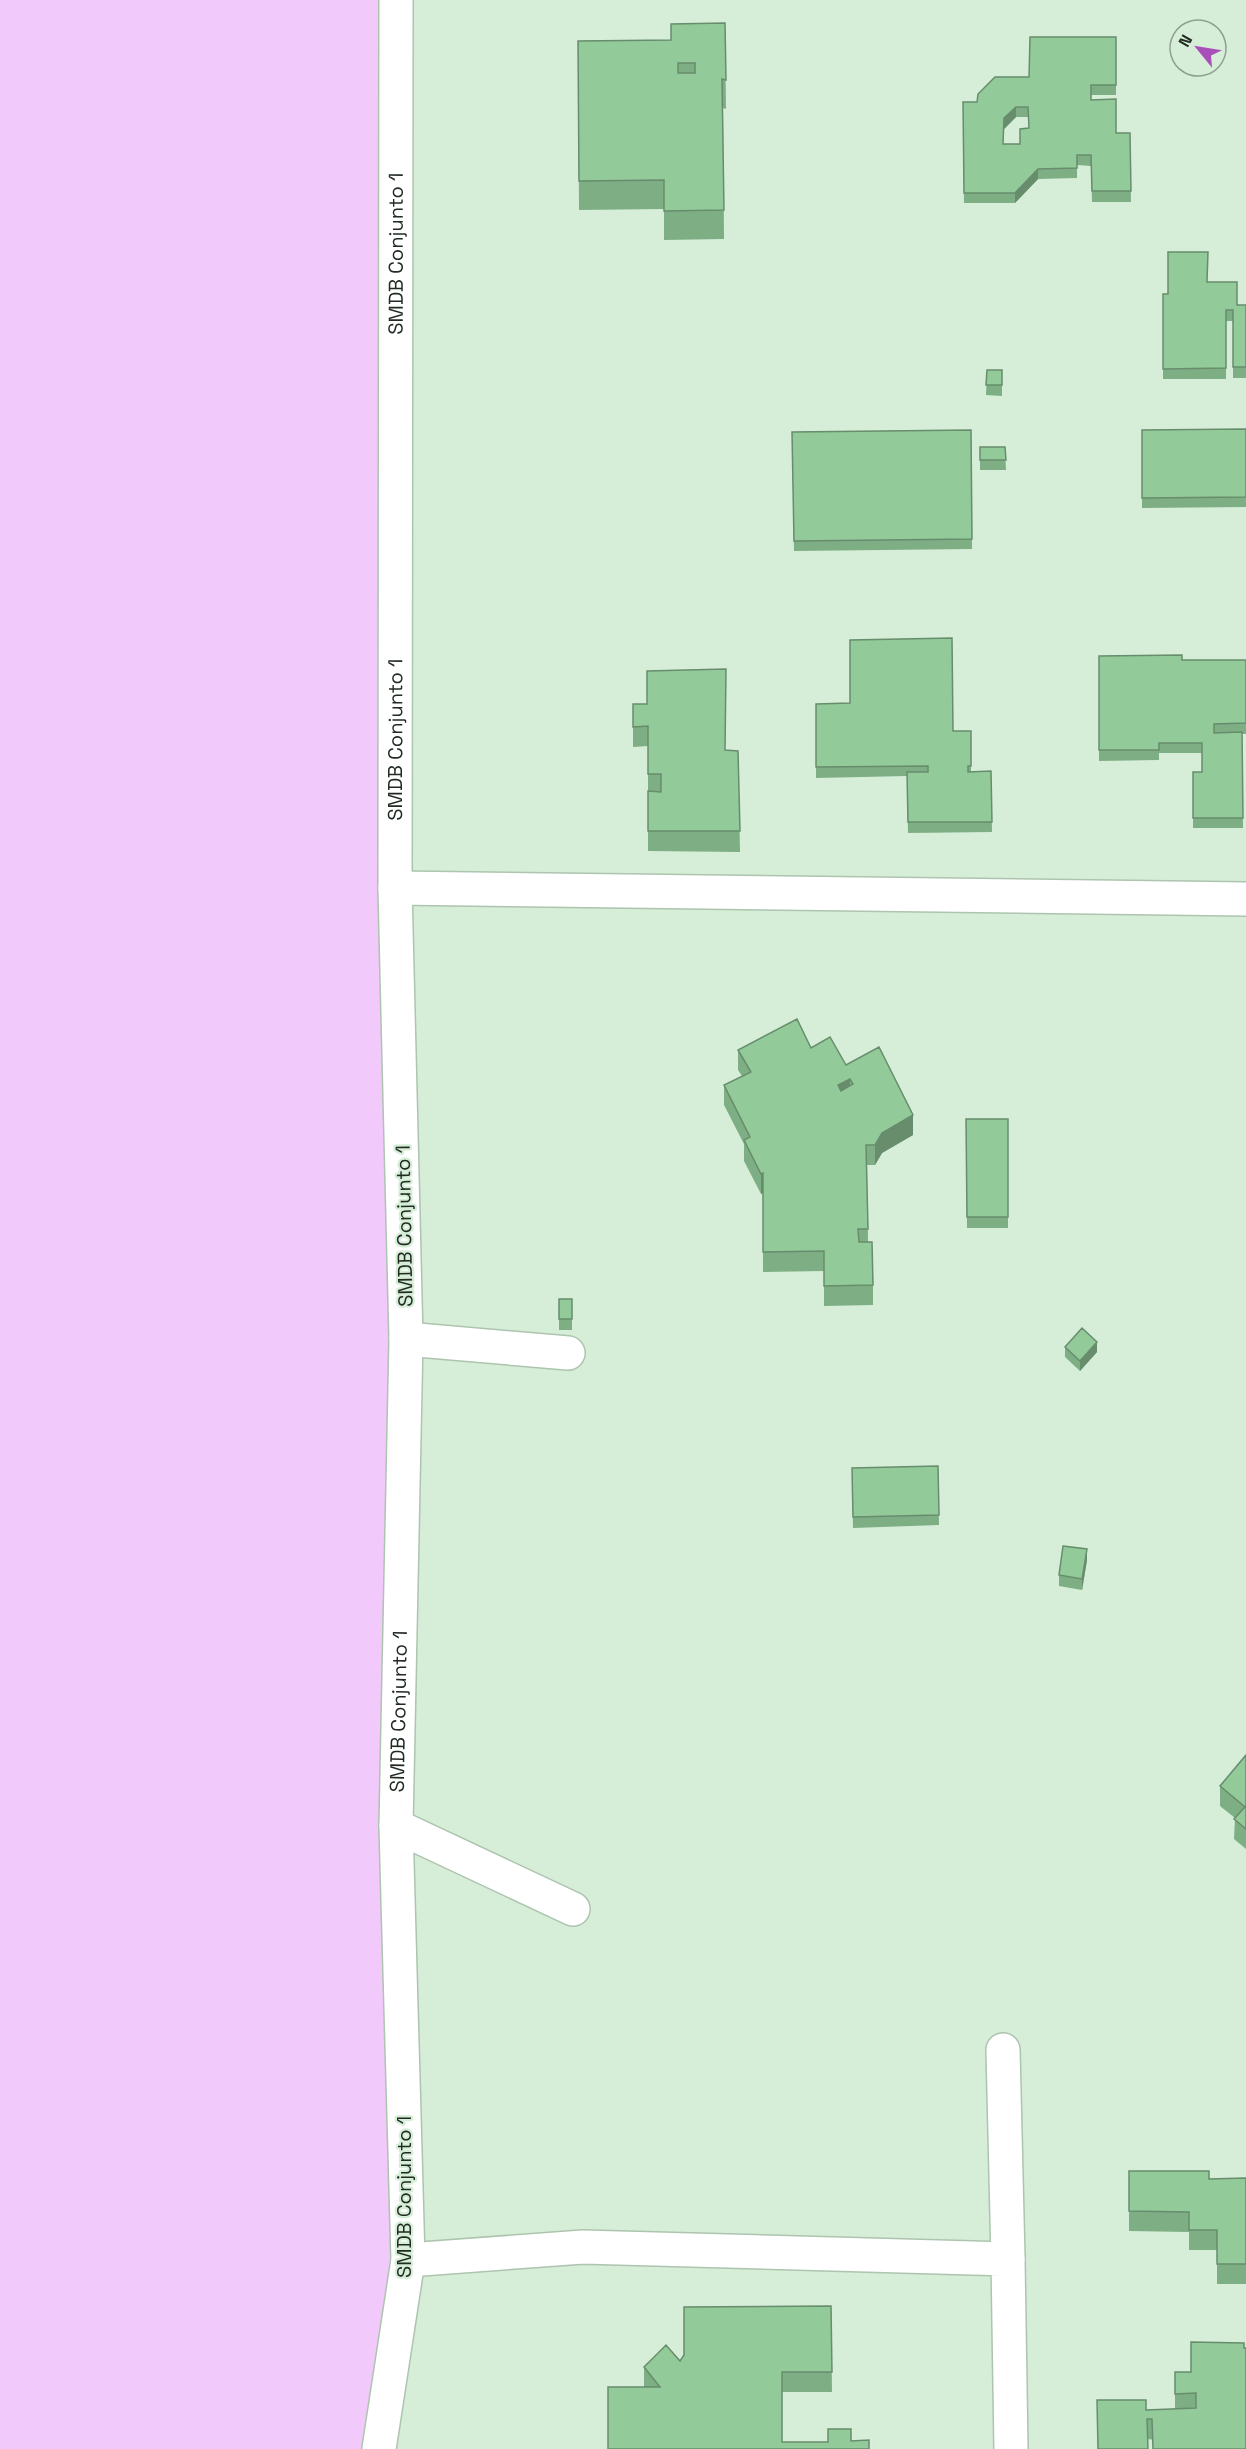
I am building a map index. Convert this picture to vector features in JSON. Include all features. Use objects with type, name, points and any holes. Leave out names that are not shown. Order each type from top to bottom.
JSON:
[{"type":"street","name":"SMDB Conjunto 1","points":[[379,2449],[408,2260],[396,1826],[406,1339],[395,888],[396,0]]},
{"type":"street","points":[[395,888],[1246,898]]},
{"type":"street","points":[[406,1339],[568,1353]]},
{"type":"street","points":[[396,1826],[573,1909]]},
{"type":"street","points":[[1003,2050],[1011,2449]]},
{"type":"street","points":[[408,2260],[583,2247],[1008,2259]]},
{"type":"shaded area","points":[[0,0],[394,0],[408,2260],[368,2449],[0,2449]]},
{"type":"building","points":[[725,23],[726,80],[722,79],[724,210],[664,211],[664,180],[579,181],[578,41],[671,40],[671,24]],"holes":[[[678,63],[695,63],[695,73],[678,73]]]},
{"type":"building","points":[[1030,37],[1116,37],[1116,85],[1091,85],[1091,100],[1116,99],[1116,133],[1130,133],[1131,191],[1092,191],[1091,155],[1077,155],[1077,168],[1038,169],[1015,193],[964,193],[963,102],[977,102],[978,94],[995,77],[1029,77]],"holes":[[[1016,107],[1028,107],[1029,128],[1020,129],[1020,144],[1003,144],[1004,118]]]},
{"type":"building","points":[[1168,252],[1208,252],[1207,282],[1237,282],[1237,305],[1246,305],[1246,367],[1233,367],[1233,310],[1226,310],[1226,368],[1163,369],[1163,294],[1168,294]]},
{"type":"building","points":[[987,370],[1002,370],[1002,385],[986,385]]},
{"type":"building","points":[[1246,429],[1246,497],[1142,498],[1142,430]]},
{"type":"building","points":[[971,430],[972,539],[794,541],[792,432]]},
{"type":"building","points":[[980,447],[1005,447],[1006,460],[980,460]]},
{"type":"building","points":[[952,638],[953,731],[971,731],[971,766],[968,766],[968,772],[991,771],[992,822],[908,822],[907,772],[928,772],[928,766],[816,767],[816,704],[850,703],[850,640]]},
{"type":"building","points":[[1182,655],[1182,660],[1246,660],[1246,723],[1214,724],[1214,733],[1242,732],[1243,818],[1193,818],[1193,772],[1202,772],[1202,743],[1159,743],[1159,750],[1099,750],[1099,656]]},
{"type":"building","points":[[726,669],[725,750],[738,751],[740,831],[648,831],[648,791],[661,792],[661,774],[648,774],[648,726],[633,727],[633,704],[647,704],[647,671]]},
{"type":"building","points":[[797,1019],[811,1048],[830,1037],[846,1065],[879,1047],[913,1115],[882,1133],[875,1145],[866,1145],[868,1229],[858,1229],[859,1242],[872,1242],[873,1285],[824,1286],[824,1251],[763,1252],[763,1173],[761,1174],[744,1140],[750,1137],[724,1085],[751,1072],[738,1050]],"holes":[[[850,1079],[853,1084],[841,1091],[838,1085]]]},
{"type":"building","points":[[966,1119],[1008,1119],[1008,1217],[967,1217]]},
{"type":"building","points":[[559,1299],[572,1299],[572,1319],[559,1319]]},
{"type":"building","points":[[1082,1328],[1097,1342],[1080,1361],[1065,1347]]},
{"type":"building","points":[[938,1466],[939,1515],[853,1517],[852,1468]]},
{"type":"building","points":[[1063,1546],[1087,1549],[1082,1579],[1059,1575]]},
{"type":"building","points":[[1246,1755],[1246,1829],[1234,1819],[1245,1807],[1220,1786]]},
{"type":"building","points":[[1129,2171],[1209,2171],[1209,2179],[1246,2178],[1246,2264],[1217,2264],[1217,2230],[1189,2230],[1189,2212],[1129,2211]]},
{"type":"building","points":[[831,2306],[832,2372],[782,2372],[782,2442],[828,2442],[828,2429],[851,2429],[851,2441],[869,2440],[869,2449],[608,2449],[608,2387],[660,2387],[644,2367],[666,2345],[680,2361],[684,2355],[684,2307]]},
{"type":"building","points":[[1191,2342],[1244,2343],[1244,2348],[1246,2348],[1246,2449],[1153,2449],[1152,2419],[1147,2419],[1148,2449],[1098,2449],[1097,2400],[1146,2400],[1146,2410],[1196,2408],[1196,2393],[1175,2394],[1175,2372],[1191,2372]]}]
